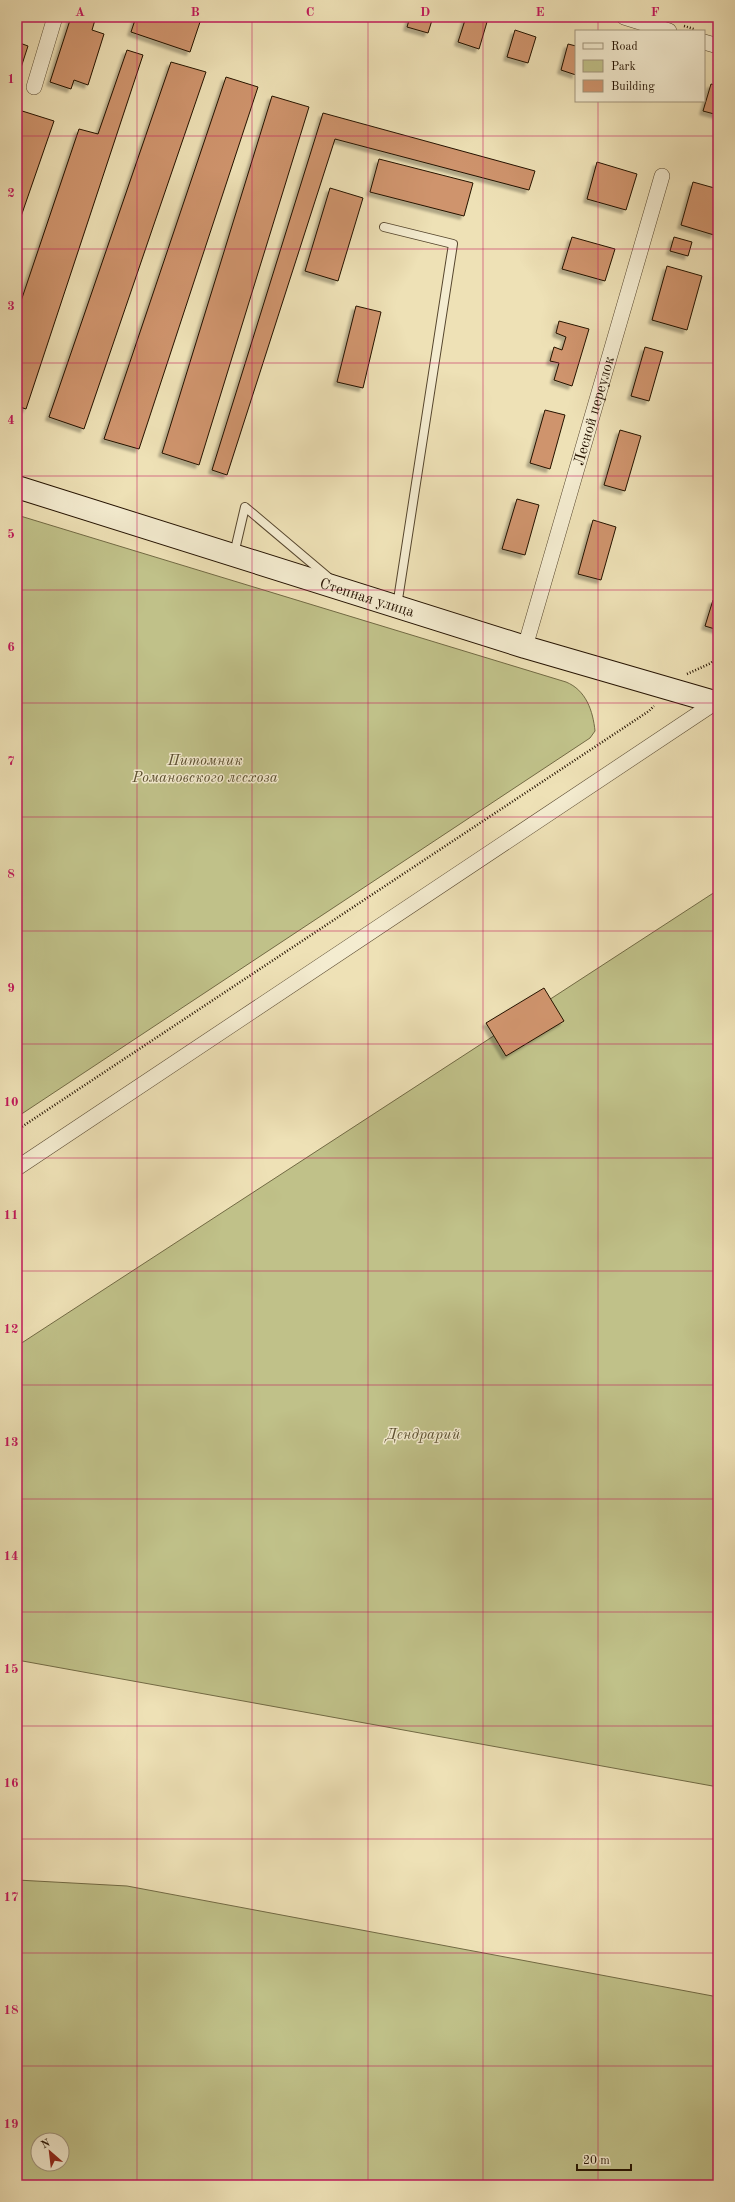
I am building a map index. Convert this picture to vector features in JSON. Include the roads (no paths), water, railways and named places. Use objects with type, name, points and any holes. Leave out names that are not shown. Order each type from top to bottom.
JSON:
[{"type":"main road","name":"Степная улица","points":[[17,486],[525,647],[717,703]]},
{"type":"street","points":[[34,86],[55,17]]},
{"type":"street","points":[[624,17],[666,30]]},
{"type":"street","points":[[705,42],[718,46]]},
{"type":"street","name":"Лесной переулок","points":[[525,647],[662,176]]},
{"type":"street","points":[[17,1168],[717,703]]},
{"type":"lane","points":[[384,227],[453,244],[396,606]]},
{"type":"lane","points":[[234,554],[244,507],[342,589]]},
{"type":"park label","name":"Питомник Романовского лесхоза","points":[[205,768]]},
{"type":"park label","name":"Дендрарий","points":[[423,1434]]}]
